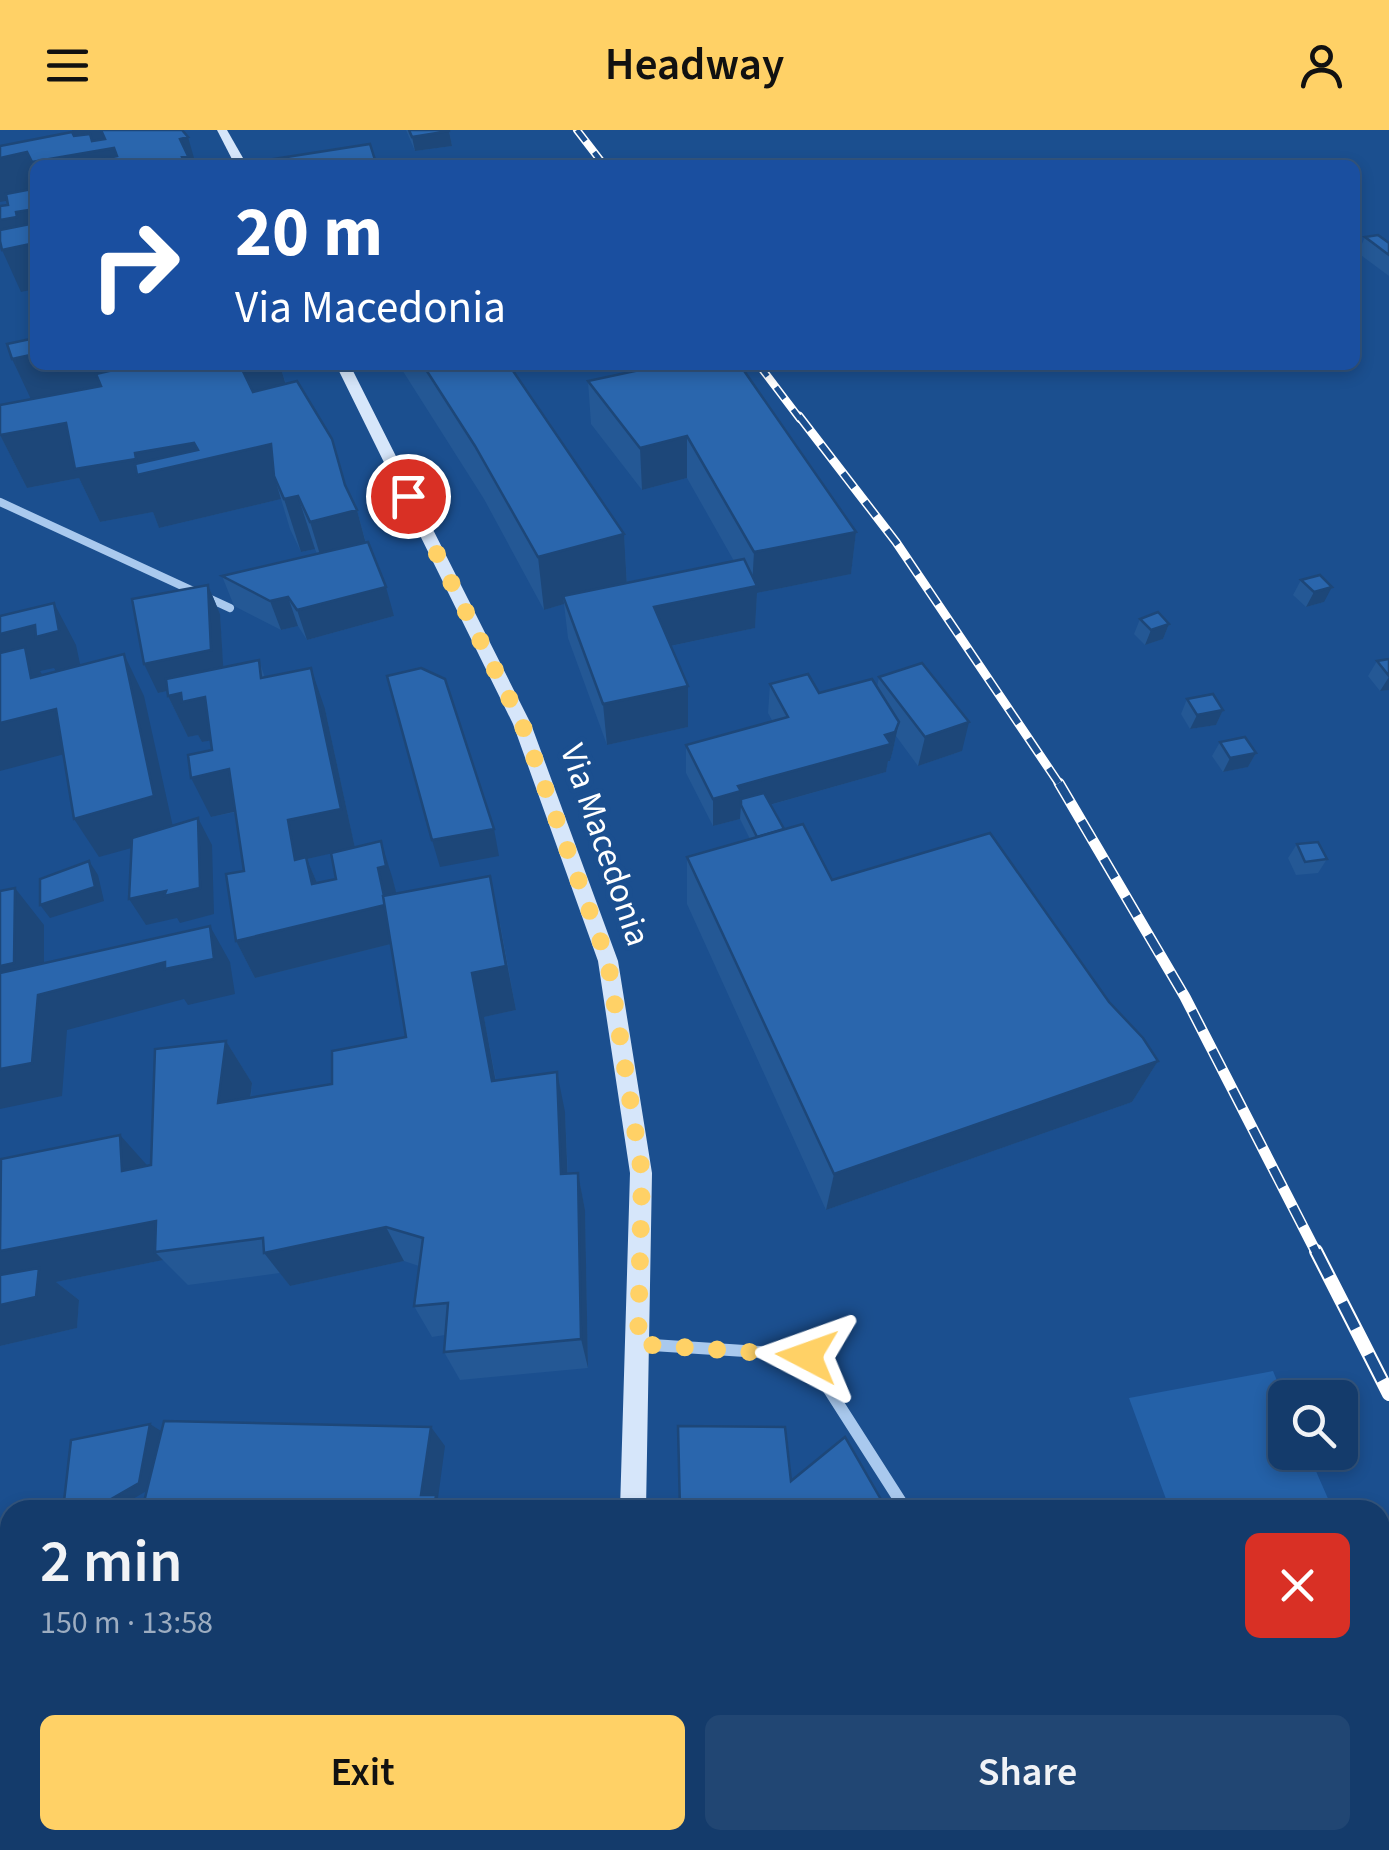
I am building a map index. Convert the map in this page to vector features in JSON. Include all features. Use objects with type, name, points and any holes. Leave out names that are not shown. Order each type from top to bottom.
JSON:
[{"type":"main road","points":[[222,130],[238,160]]},
{"type":"main road","name":"Via Macedonia","points":[[345,370],[522,724],[608,962],[642,1173],[633,1500]]},
{"type":"street","points":[[0,502],[230,608]]},
{"type":"street","points":[[638,1344],[807,1356],[900,1500]]},
{"type":"shaded area","points":[[1273,1371],[1277,1380],[1268,1380],[1268,1470],[1315,1470],[1329,1500],[1166,1500],[1129,1398]]},
{"type":"building","points":[[101,130],[182,130],[188,137],[180,139],[188,156],[182,157],[183,160],[98,160],[117,156],[114,148],[44,160],[31,160],[27,152],[0,158],[0,146],[72,132],[74,136],[90,134],[92,141],[105,139]]},
{"type":"building","points":[[409,130],[449,130],[449,131],[412,137]]},
{"type":"building","points":[[370,144],[375,160],[275,160]]},
{"type":"building","points":[[30,189],[30,210],[0,220],[0,206],[8,205],[6,194]]},
{"type":"building","points":[[30,224],[30,244],[2,250],[0,230]]},
{"type":"building","points":[[1378,235],[1389,243],[1389,255],[1365,237]]},
{"type":"building","points":[[30,339],[30,355],[12,359],[7,344]]},
{"type":"building","points":[[113,370],[242,370],[253,392],[297,381],[332,439],[345,485],[357,510],[310,522],[298,496],[284,499],[274,476],[271,444],[137,475],[135,464],[198,450],[194,443],[135,453],[136,459],[75,469],[66,423],[0,435],[0,405],[101,386],[96,374]]},
{"type":"building","points":[[426,370],[512,370],[624,534],[538,557]]},
{"type":"building","points":[[640,370],[743,370],[856,532],[754,552],[687,436],[640,448],[588,381]]},
{"type":"building","points":[[368,542],[386,587],[297,610],[288,597],[270,601],[222,576]]},
{"type":"building","points":[[744,559],[757,586],[654,607],[688,686],[603,704],[563,596]]},
{"type":"building","points":[[1320,575],[1332,587],[1314,592],[1301,580]]},
{"type":"building","points":[[208,585],[211,650],[144,664],[132,599]]},
{"type":"building","points":[[54,603],[59,631],[36,637],[35,625],[0,634],[0,616]]},
{"type":"building","points":[[1158,612],[1169,624],[1151,630],[1140,619]]},
{"type":"building","points":[[25,647],[31,678],[124,654],[154,796],[74,819],[56,709],[0,723],[0,653]]},
{"type":"building","points":[[1389,659],[1389,676],[1377,661]]},
{"type":"building","points":[[259,660],[261,678],[311,668],[341,809],[288,820],[295,860],[306,857],[312,884],[336,879],[331,853],[381,841],[386,866],[378,868],[385,905],[236,941],[226,874],[244,871],[229,769],[191,778],[188,755],[212,750],[205,697],[182,702],[181,693],[168,696],[166,679]]},
{"type":"building","points":[[922,663],[969,722],[925,737],[879,677]]},
{"type":"building","points":[[421,668],[445,679],[494,829],[432,840],[387,676]]},
{"type":"building","points":[[808,674],[819,693],[872,679],[899,722],[895,732],[885,735],[891,744],[738,786],[741,791],[713,799],[686,745],[788,717],[770,684]]},
{"type":"building","points":[[1213,694],[1223,710],[1197,715],[1187,699]]},
{"type":"building","points":[[1245,737],[1256,753],[1230,758],[1220,742]]},
{"type":"building","points":[[764,793],[784,829],[757,837],[741,799]]},
{"type":"building","points":[[198,818],[200,888],[129,899],[132,838]]},
{"type":"building","points":[[803,824],[832,880],[990,833],[1109,1002],[1143,1038],[1158,1061],[834,1174],[687,857]]},
{"type":"building","points":[[1318,842],[1327,859],[1305,862],[1297,844]]},
{"type":"building","points":[[89,861],[95,887],[40,905],[40,879]]},
{"type":"building","points":[[490,876],[506,966],[472,973],[492,1081],[557,1072],[561,1174],[578,1173],[581,1339],[444,1352],[448,1303],[414,1306],[423,1238],[386,1227],[264,1253],[263,1238],[155,1252],[156,1221],[0,1251],[1,1159],[120,1135],[122,1171],[151,1165],[155,1049],[226,1041],[218,1103],[332,1084],[332,1051],[406,1037],[383,896]]},
{"type":"building","points":[[15,888],[14,963],[0,966],[0,891]]},
{"type":"building","points":[[210,926],[214,959],[165,969],[165,962],[38,995],[32,1063],[0,1069],[0,973]]},
{"type":"building","points":[[39,1268],[36,1297],[0,1305],[0,1275]]},
{"type":"building","points":[[164,1421],[431,1427],[421,1495],[436,1495],[435,1500],[144,1500]]},
{"type":"building","points":[[150,1424],[139,1483],[109,1500],[64,1500],[71,1440]]},
{"type":"building","points":[[678,1426],[785,1427],[791,1481],[845,1437],[881,1500],[680,1500]]},
{"type":"railway","points":[[577,130],[600,160]]},
{"type":"railway","points":[[763,370],[800,419]]},
{"type":"railway","points":[[799,416],[896,542],[1060,785]]},
{"type":"railway","points":[[1059,783],[1185,997],[1317,1254]]},
{"type":"railway","points":[[1316,1251],[1389,1394]]},
{"type":"route","points":[[408,496],[522,724],[608,962],[642,1173],[638,1344],[807,1356]]}]
